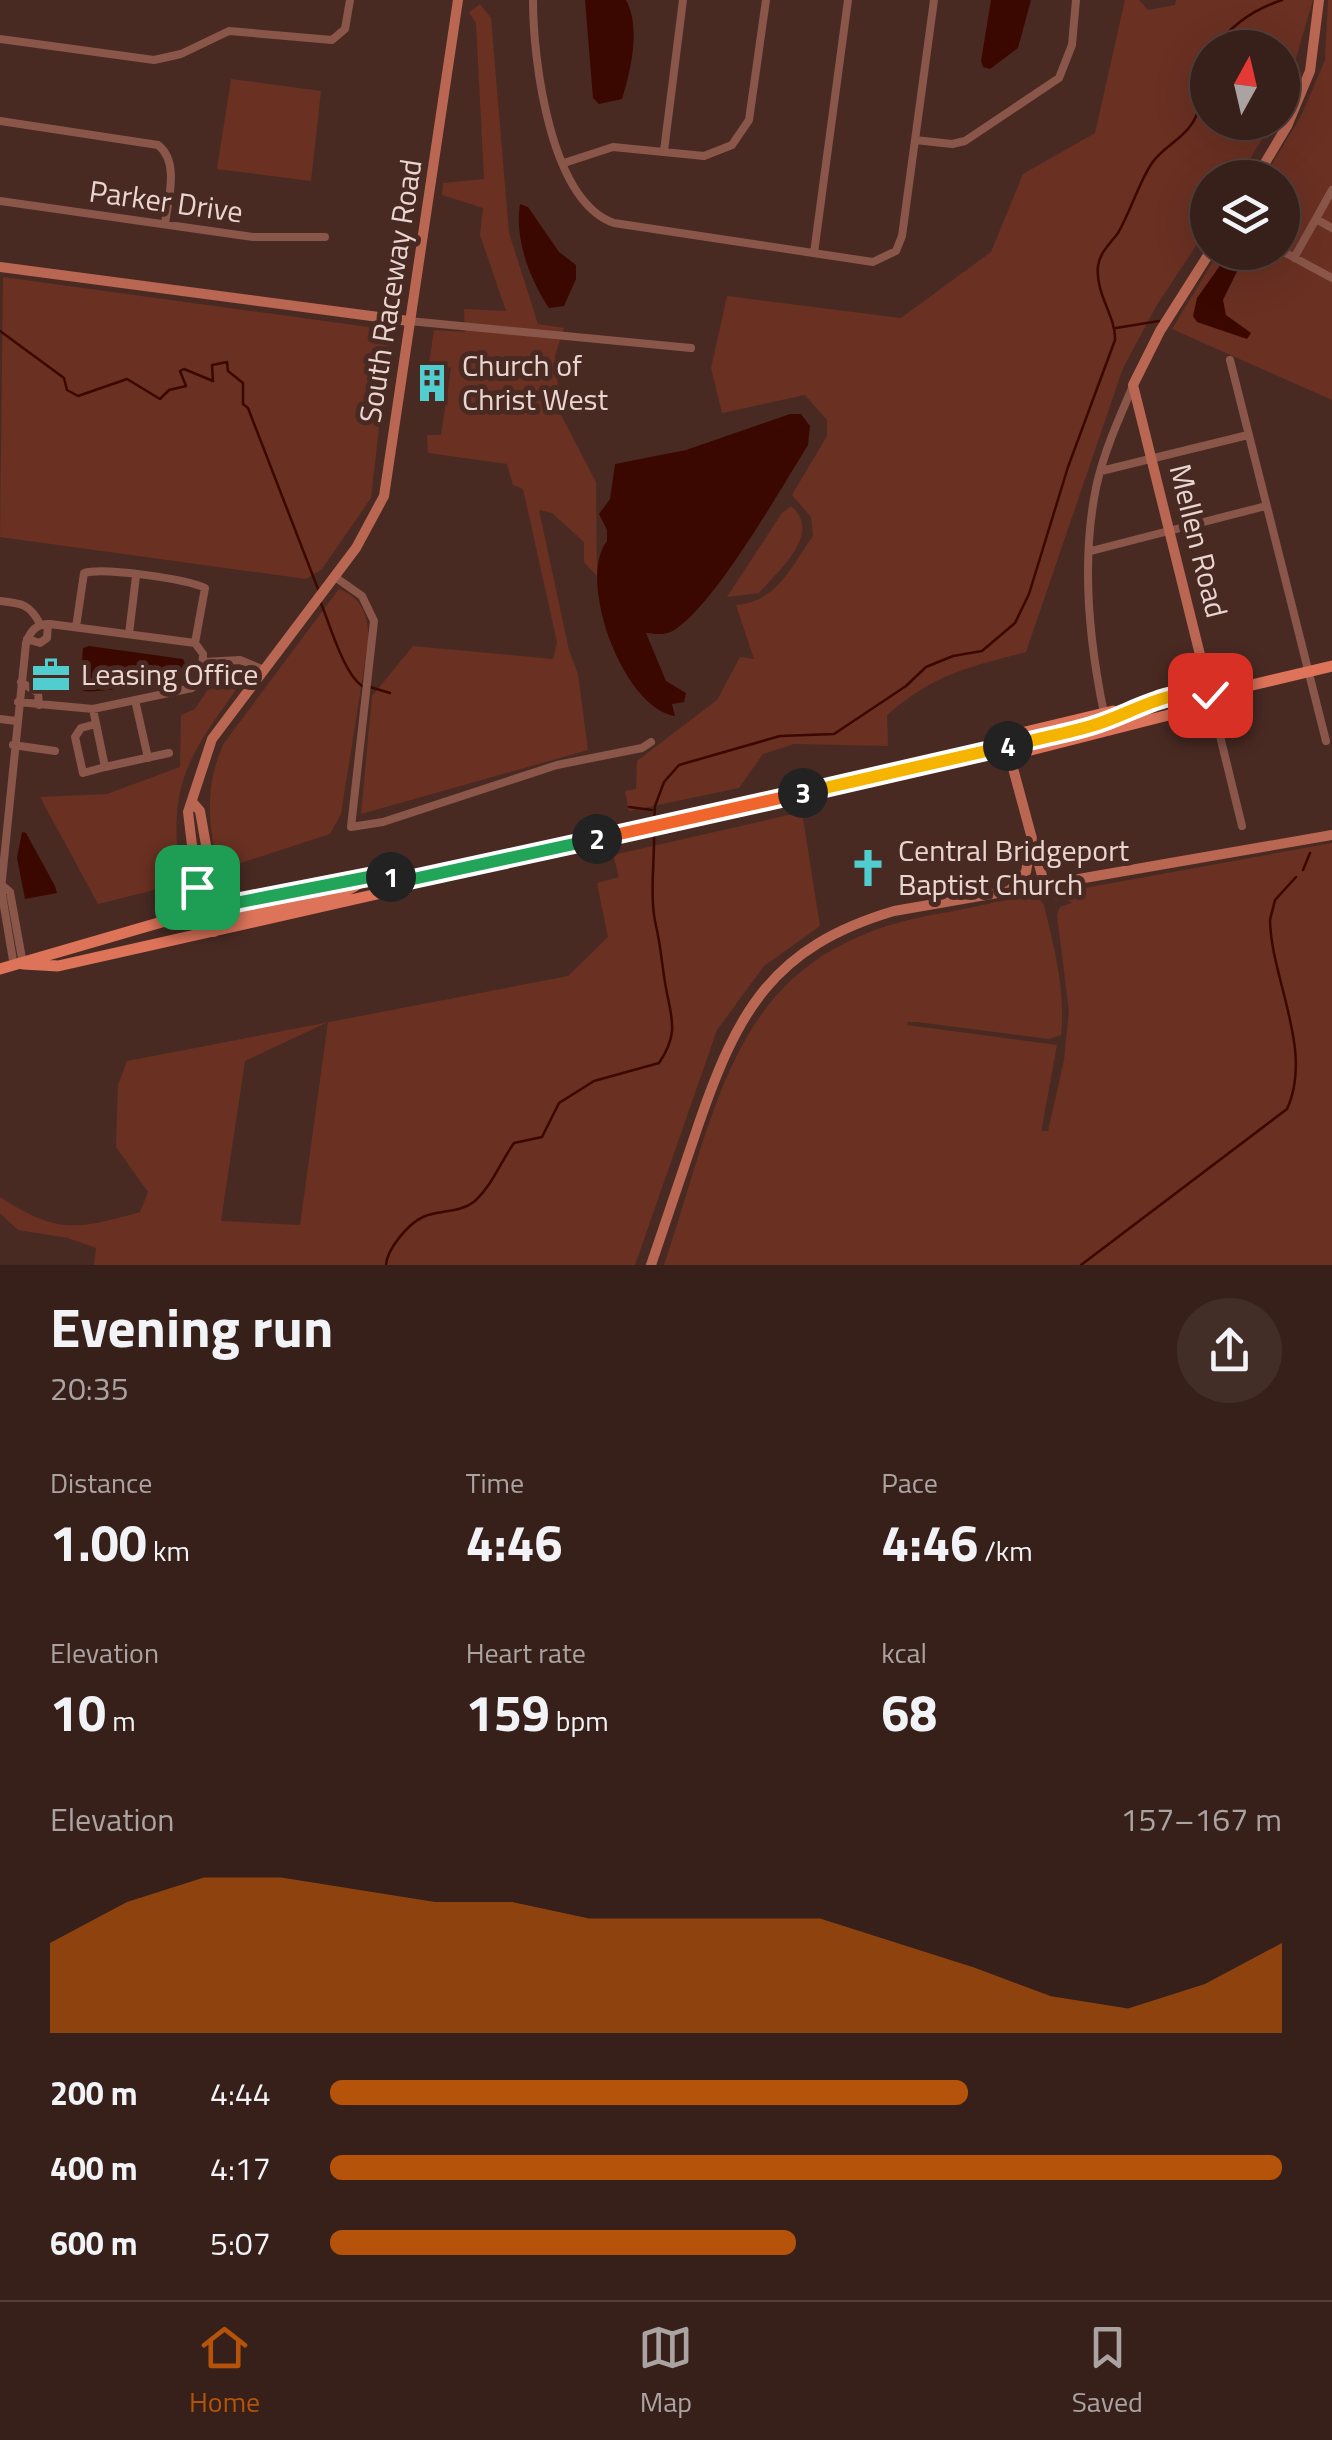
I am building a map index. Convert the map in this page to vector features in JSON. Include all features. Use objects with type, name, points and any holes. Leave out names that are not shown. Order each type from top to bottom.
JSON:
[{"type":"main road","points":[[1007,746],[1022,734],[1104,713],[1194,692],[1210,695],[1332,666]]},
{"type":"main road","points":[[1007,746],[1027,750],[1148,721],[1200,707],[1210,695]]},
{"type":"main road","points":[[19,965],[58,966],[214,932],[386,892],[404,881],[1094,725],[1144,704]]},
{"type":"main road","points":[[0,969],[208,902],[384,874],[404,881]]},
{"type":"main road","points":[[214,932],[234,918],[320,899],[353,888],[366,878]]},
{"type":"main road","points":[[58,966],[89,948],[190,920],[208,902]]},
{"type":"main road","points":[[58,966],[60,957],[78,945]]},
{"type":"street","points":[[0,39],[160,60],[230,32],[322,41],[337,38],[346,26],[350,0]]},
{"type":"street","name":"South Raceway Road","points":[[214,932],[208,902],[213,885],[200,811],[194,804],[200,770],[212,739],[370,530],[384,496],[458,0]]},
{"type":"street","points":[[533,0],[541,83],[564,163],[576,192],[598,217],[614,223],[873,262],[896,251],[902,236],[934,0]]},
{"type":"street","points":[[664,151],[684,0]]},
{"type":"street","points":[[564,163],[614,147],[704,156],[732,146],[749,120],[766,0]]},
{"type":"street","points":[[814,254],[848,0]]},
{"type":"street","points":[[915,140],[952,144],[965,140],[1060,78],[1072,45],[1076,0]]},
{"type":"street","points":[[1267,160],[1287,126],[1310,71],[1319,2]]},
{"type":"street","points":[[0,120],[158,145],[171,164],[165,224]]},
{"type":"street","points":[[1300,247],[1332,190]]},
{"type":"street","name":"Parker Drive","points":[[0,202],[253,236],[326,237]]},
{"type":"street","points":[[1316,219],[1332,228]]},
{"type":"street","points":[[1300,261],[1332,278]]},
{"type":"street","points":[[0,267],[409,321],[691,348]]},
{"type":"street","points":[[1104,713],[1090,641],[1093,506],[1101,471],[1133,385],[1199,270]]},
{"type":"street","points":[[1230,360],[1326,741]]},
{"type":"street","name":"Mellen Road","points":[[1133,385],[1242,826]]},
{"type":"street","points":[[1101,471],[1248,435]]},
{"type":"street","points":[[1091,551],[1266,506]]},
{"type":"street","points":[[18,702],[92,709],[192,688],[202,678],[204,662],[195,643],[205,588],[92,570],[84,573],[76,627]]},
{"type":"street","points":[[129,634],[136,576]]},
{"type":"street","points":[[335,577],[358,591],[372,614],[374,629],[351,828],[382,822],[523,775],[642,748],[651,742]]},
{"type":"street","points":[[0,601],[24,604],[44,624],[47,638],[40,643],[28,639]]},
{"type":"street","points":[[19,965],[2,886],[4,820],[28,639],[44,624],[195,643]]},
{"type":"street","points":[[204,662],[240,660],[262,670]]},
{"type":"street","points":[[21,682],[38,693],[39,705]]},
{"type":"street","points":[[135,700],[148,758]]},
{"type":"street","points":[[92,709],[105,767]]},
{"type":"street","points":[[0,719],[16,721]]},
{"type":"street","points":[[96,724],[76,732],[83,773],[168,753]]},
{"type":"street","points":[[13,745],[55,752]]},
{"type":"street","points":[[1007,746],[1044,884]]},
{"type":"street","points":[[651,1265],[728,1042],[750,1007],[781,970],[814,945],[865,920],[1044,884],[1332,836]]},
{"type":"street","points":[[1011,890],[1027,871],[1032,837]]},
{"type":"shaded area","points":[[585,0],[626,0],[631,11],[633,49],[622,99],[599,104],[593,98]]},
{"type":"shaded area","points":[[991,0],[1031,0],[1018,48],[990,69],[983,67],[981,61]]},
{"type":"shaded area","points":[[1125,0],[1139,0],[1148,10],[1175,5],[1176,0],[1313,0],[1300,44],[1300,30],[1190,30],[1190,140],[1262,140],[1249,160],[1190,160],[1190,255],[1123,368],[1026,652],[968,668],[936,681],[904,701],[887,715],[888,746],[794,744],[763,754],[739,788],[629,811],[625,791],[636,789],[637,761],[717,700],[740,657],[754,659],[736,605],[773,590],[813,536],[811,517],[792,495],[827,436],[827,420],[805,395],[722,413],[711,368],[727,296],[901,318],[991,252],[1023,174],[1095,133]]},
{"type":"shaded area","points":[[1328,0],[1332,0],[1332,400],[1172,329],[1208,270],[1300,270],[1300,160],[1274,160],[1286,140],[1300,140],[1300,118],[1325,60]]},
{"type":"shaded area","points":[[480,4],[491,18],[509,233],[538,324],[564,328],[555,355],[561,415],[596,482],[597,576],[584,562],[584,542],[552,513],[539,510],[569,650],[578,674],[588,750],[361,814],[372,696],[413,646],[553,659],[557,642],[523,489],[513,485],[507,464],[428,453],[427,435],[441,435],[451,368],[429,364],[434,330],[465,332],[464,309],[506,311],[480,235],[483,208],[442,195],[443,183],[484,179],[476,23],[469,12]]},
{"type":"shaded area","points":[[231,79],[321,91],[311,181],[217,169]]},
{"type":"shaded area","points":[[520,204],[528,207],[559,252],[576,265],[576,279],[564,306],[549,308],[530,272],[519,231]]},
{"type":"shaded area","points":[[1217,270],[1238,270],[1223,300],[1226,315],[1251,333],[1247,339],[1197,322],[1193,316],[1197,298]]},
{"type":"shaded area","points":[[3,277],[390,330],[371,498],[322,569],[306,579],[0,537]]},
{"type":"shaded area","points":[[790,414],[801,414],[810,426],[808,445],[747,543],[692,615],[669,633],[646,633],[666,681],[686,693],[684,702],[672,704],[675,716],[656,708],[638,691],[610,641],[601,612],[597,584],[607,530],[599,514],[610,499],[615,464],[686,450]]},
{"type":"shaded area","points":[[791,506],[800,517],[802,528],[794,551],[759,593],[727,597],[782,513]]},
{"type":"shaded area","points":[[339,589],[362,608],[369,637],[341,814],[330,834],[219,870],[210,806],[213,775],[224,743]]},
{"type":"shaded area","points":[[83,648],[183,659],[187,668],[138,685],[84,691],[80,688]]},
{"type":"shaded area","points":[[222,668],[248,673],[197,748],[187,770],[177,818],[182,883],[98,904],[40,797],[107,794],[180,767],[181,715],[195,709]]},
{"type":"shaded area","points":[[802,812],[820,926],[764,966],[717,1030],[635,1265],[94,1265],[96,1248],[68,1238],[18,1230],[0,1213],[0,1197],[37,1217],[67,1225],[140,1212],[148,1192],[116,1147],[118,1085],[127,1061],[327,1022],[245,1061],[221,1221],[300,1225],[328,1022],[568,976],[608,937],[597,883],[619,877],[613,855]]},
{"type":"shaded area","points":[[22,832],[57,893],[25,899],[17,858]]},
{"type":"shaded area","points":[[1332,843],[1332,1265],[664,1265],[723,1085],[748,1035],[780,992],[822,956],[877,929],[1005,900],[1039,898],[1044,905],[1058,970],[1061,1035],[1049,1039],[917,1022],[907,1025],[1057,1045],[1042,1127],[1042,1131],[1048,1131],[1064,1060],[1069,1011],[1057,915],[1060,907],[1072,903],[1055,900],[1057,893]]},
{"type":"waterway","points":[[1231,30],[1245,18],[1282,0]]},
{"type":"waterway","points":[[654,822],[664,782],[679,765],[780,736],[834,734],[906,686],[926,667],[953,656],[982,651],[1015,623],[1029,594],[1068,467],[1115,340],[1100,286],[1099,261],[1123,225],[1152,163],[1190,126]]},
{"type":"waterway","points":[[1116,328],[1159,321]]},
{"type":"waterway","points":[[0,331],[64,378],[67,390],[78,396],[127,379],[160,399],[169,390],[186,386],[180,371],[184,369],[213,381],[212,365],[227,362],[228,371],[243,383],[243,404],[248,408],[318,589]]},
{"type":"waterway","points":[[320,601],[343,659],[362,686]]},
{"type":"waterway","points":[[370,687],[390,693]]},
{"type":"waterway","points":[[629,807],[652,810]]},
{"type":"waterway","points":[[386,1265],[394,1245],[417,1220],[475,1201],[514,1143],[542,1137],[559,1103],[594,1081],[659,1063],[672,1026],[654,914],[654,830]]},
{"type":"waterway","points":[[1303,870],[1310,853]]},
{"type":"waterway","points":[[1081,1265],[1287,1109],[1294,1087],[1294,1039],[1270,920],[1275,900],[1296,877]]},
{"type":"place","name":"Church of Christ West","points":[[432,383]]},
{"type":"place","name":"Leasing Office","points":[[51,675]]},
{"type":"place","name":"Central Bridgeport Baptist Church","points":[[868,868]]},
{"type":"route","points":[[197,887],[207,896],[210,908],[384,874],[404,881],[922,767],[1094,725],[1144,704],[1194,692],[1210,695]]}]
